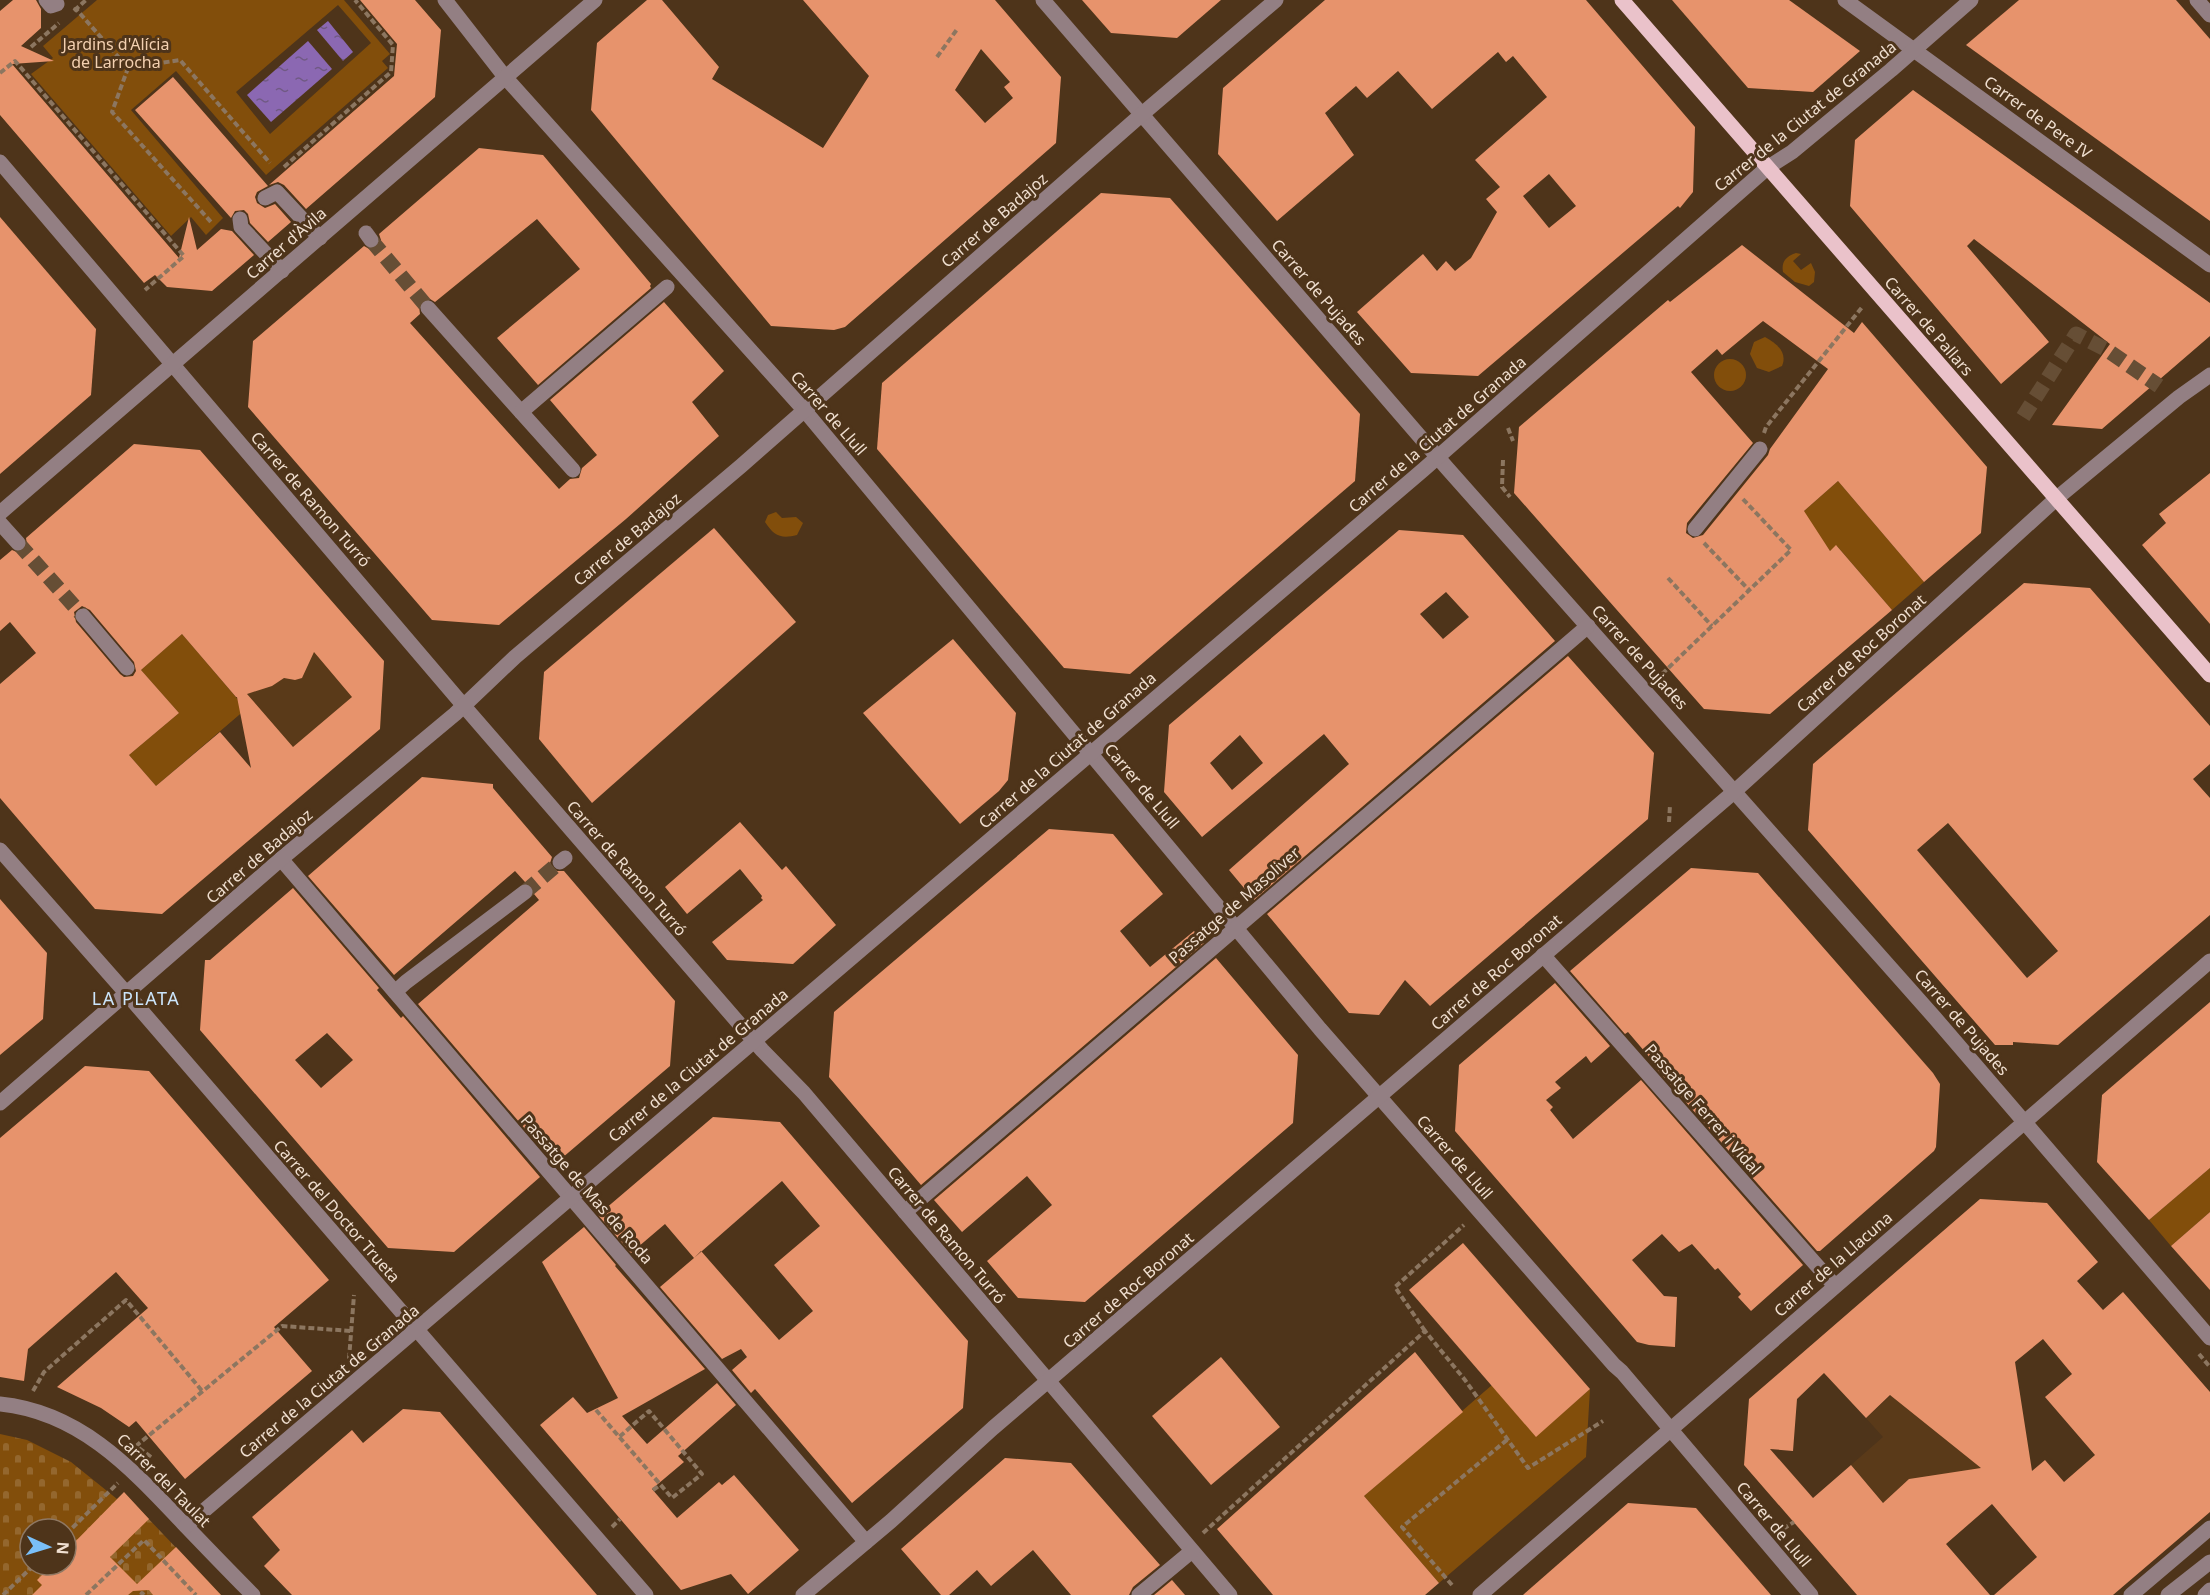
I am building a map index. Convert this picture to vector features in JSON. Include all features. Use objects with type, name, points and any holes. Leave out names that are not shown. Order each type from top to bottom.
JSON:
[{"type":"main road","name":"Carrer de Pallars","points":[[1622,0],[2210,675]]},
{"type":"street","name":"Carrer de Llull","points":[[445,0],[506,77],[805,411],[1235,927],[1811,1595]]},
{"type":"street","name":"Carrer d'Àvila","points":[[0,513],[595,0]]},
{"type":"street","name":"Carrer de Pujades","points":[[1043,0],[1438,457],[1735,791],[2024,1121],[2210,1338]]},
{"type":"street","name":"Carrer de Badajoz","points":[[0,1103],[280,859],[805,411],[1141,115],[1276,0]]},
{"type":"street","name":"Carrer de Pere IV","points":[[1845,0],[2210,264]]},
{"type":"street","name":"Carrer de la Ciutat de Granada","points":[[186,1526],[1438,457],[1767,168],[1792,152],[1971,0]]},
{"type":"street","points":[[2197,0],[2210,15]]},
{"type":"street","name":"Carrer de Ramon Turró","points":[[0,162],[463,705],[754,1041],[804,1093],[1230,1595]]},
{"type":"street","points":[[278,185],[320,238]]},
{"type":"street","points":[[240,219],[241,227],[282,271]]},
{"type":"street","points":[[521,412],[667,287]]},
{"type":"street","points":[[428,308],[573,470]]},
{"type":"street","name":"Carrer de Roc Boronat","points":[[803,1595],[993,1428],[1735,791],[2057,498],[2179,397],[2210,375]]},
{"type":"street","points":[[1697,533],[1760,449]]},
{"type":"street","points":[[0,523],[18,543]]},
{"type":"street","points":[[83,616],[127,668]]},
{"type":"street","name":"Passatge de Masoliver","points":[[905,1212],[1588,626]]},
{"type":"street","name":"Carrer del Doctor Trueta","points":[[0,850],[646,1595]]},
{"type":"street","name":"Passatge de Mas de Roda","points":[[280,859],[866,1542]]},
{"type":"street","points":[[395,993],[405,982],[525,892]]},
{"type":"street","name":"Passatge Ferrer i Vidal","points":[[1543,956],[1835,1286]]},
{"type":"street","name":"Carrer de la Llacuna","points":[[1480,1595],[2210,961]]},
{"type":"street","name":"Carrer del Taulat","points":[[0,1404],[43,1414],[93,1438],[136,1473],[253,1595]]},
{"type":"street","points":[[2131,1595],[2210,1528]]},
{"type":"street","points":[[1139,1595],[1192,1551]]},
{"type":"street","points":[[2168,1595],[2210,1562]]},
{"type":"street","points":[[2205,1595],[2210,1590]]},
{"type":"path","points":[[278,185],[391,72],[393,45],[355,0]]},
{"type":"path","points":[[31,47],[76,9],[128,68]]},
{"type":"path","points":[[937,57],[958,28]]},
{"type":"path","points":[[128,68],[180,60],[270,163]]},
{"type":"path","points":[[0,73],[15,61],[184,256],[145,290]]},
{"type":"path","points":[[128,68],[112,112],[211,222]]},
{"type":"path","points":[[1760,449],[1766,427],[1863,306]]},
{"type":"path","points":[[1508,428],[1513,441]]},
{"type":"path","points":[[1503,460],[1502,487],[1510,497]]},
{"type":"path","points":[[1662,674],[1791,550],[1735,491]]},
{"type":"path","points":[[1697,533],[1749,590]]},
{"type":"path","points":[[1668,578],[1712,626]]},
{"type":"path","points":[[1669,823],[1670,805]]},
{"type":"path","points":[[1464,1225],[1395,1287],[1425,1331],[1465,1380],[1528,1467],[1603,1421]]},
{"type":"path","name":"Carrer de la Ciutat de Granada","points":[[349,1359],[354,1296]]},
{"type":"path","points":[[33,1391],[44,1372],[126,1300],[203,1392]]},
{"type":"path","points":[[151,1457],[136,1446],[282,1326],[351,1331]]},
{"type":"path","points":[[1203,1533],[1425,1331]]},
{"type":"path","points":[[596,1410],[618,1438],[672,1498],[702,1474],[649,1411],[618,1438]]},
{"type":"path","points":[[1452,1585],[1402,1527],[1508,1439]]},
{"type":"path","points":[[78,1522],[118,1482]]},
{"type":"path","points":[[653,1490],[660,1485]]},
{"type":"path","points":[[611,1528],[620,1519]]},
{"type":"path","points":[[1783,1529],[1794,1522]]},
{"type":"path","points":[[86,1595],[144,1540],[196,1595]]},
{"type":"path","points":[[3,1595],[22,1577]]},
{"type":"shaded area","points":[[284,546],[285,676],[292,680],[301,678],[301,662],[349,621],[384,661],[380,729],[320,779],[254,702],[156,786],[98,719],[125,683]]},
{"type":"shaded area","points":[[1923,1366],[2019,1466],[1897,1519],[1851,1465],[1883,1437],[1866,1418]]},
{"type":"green space","name":"Jardins d'Alícia de Larrocha","points":[[97,0],[344,0],[390,54],[382,61],[388,68],[266,175],[176,71],[131,110],[223,218],[206,235],[191,217],[171,236],[31,74],[53,58],[43,46]],"holes":[[[338,5],[371,43],[270,134],[236,92]]]},
{"type":"green space","points":[[1796,253],[1801,254],[1793,261],[1801,270],[1811,263],[1815,272],[1814,282],[1809,286],[1795,282],[1783,272],[1785,260]]},
{"type":"green space","points":[[1765,337],[1777,345],[1783,356],[1782,366],[1769,372],[1757,368],[1750,354],[1754,342]]},
{"type":"green space","points":[[1730,359],[1741,364],[1746,375],[1741,386],[1730,391],[1719,386],[1714,375],[1719,364]]},
{"type":"green space","points":[[1838,481],[1924,582],[1892,610],[1837,546],[1830,551],[1803,512]]},
{"type":"green space","points":[[776,512],[782,518],[796,517],[803,523],[797,535],[782,536],[772,530],[765,522],[768,515]]},
{"type":"green space","points":[[182,634],[246,709],[156,786],[129,755],[179,713],[141,670]]},
{"type":"green space","points":[[2210,1168],[2210,1212],[2171,1246],[2149,1220]]},
{"type":"green space","points":[[1492,1385],[1536,1436],[1590,1389],[1586,1457],[1439,1583],[1364,1496]]},
{"type":"green space","points":[[0,1434],[27,1440],[71,1462],[117,1499],[124,1493],[221,1595],[0,1595]]},
{"type":"water","points":[[328,21],[353,52],[343,61],[317,30]]},
{"type":"water","points":[[308,41],[332,69],[271,122],[247,95]]},
{"type":"building","points":[[13,0],[36,0],[41,9],[41,28],[21,46],[54,61],[12,64],[179,258],[189,217],[197,250],[221,229],[232,231],[254,255],[212,291],[167,287],[155,275],[144,283],[0,115],[0,11]]},
{"type":"building","points":[[360,0],[415,0],[441,30],[435,97],[306,209],[284,185],[278,182],[269,185],[394,76],[397,44]]},
{"type":"building","points":[[647,0],[662,0],[719,67],[712,79],[823,148],[869,76],[803,0],[995,0],[1061,77],[1056,143],[845,327],[834,330],[771,326],[591,110],[597,43]],"holes":[[[981,49],[1010,82],[1004,87],[1013,98],[985,123],[955,90]]]},
{"type":"building","points":[[1082,0],[1221,0],[1177,38],[1111,33]]},
{"type":"building","points":[[1325,0],[1586,0],[1695,127],[1693,192],[1680,208],[1678,206],[1478,376],[1411,373],[1357,312],[1423,254],[1437,271],[1446,261],[1455,271],[1471,258],[1497,212],[1486,199],[1500,187],[1475,160],[1547,97],[1513,56],[1506,62],[1498,52],[1432,109],[1398,71],[1367,98],[1356,86],[1325,113],[1354,155],[1277,221],[1218,154],[1223,88]],"holes":[[[1549,174],[1576,206],[1549,228],[1523,196]]]},
{"type":"building","points":[[1672,0],[1789,0],[1860,51],[1813,92],[1748,88]]},
{"type":"building","points":[[2019,0],[2176,0],[2210,39],[2210,221],[1966,45]]},
{"type":"building","points":[[173,77],[268,186],[257,192],[255,197],[257,203],[265,208],[275,204],[291,222],[268,242],[250,223],[248,214],[244,210],[235,211],[231,218],[135,110]]},
{"type":"building","points":[[1913,90],[2210,303],[2210,336],[2102,429],[2052,425],[2110,344],[1974,239],[1967,246],[2049,342],[2001,384],[1850,206],[1855,140]]},
{"type":"building","points":[[479,148],[543,155],[651,284],[651,288],[538,385],[497,338],[580,269],[537,219],[435,302],[430,299],[422,300],[419,306],[420,314],[410,323],[559,489],[570,479],[579,478],[582,468],[597,455],[550,400],[664,302],[724,371],[692,402],[719,436],[626,519],[499,625],[432,620],[248,407],[253,341],[364,246],[371,250],[377,248],[381,240],[379,234]]},
{"type":"building","points":[[1101,193],[1170,198],[1360,414],[1355,481],[1130,674],[1064,668],[877,449],[882,383]]},
{"type":"building","points":[[0,217],[96,329],[91,395],[0,474]]},
{"type":"building","points":[[1742,245],[1854,333],[1862,322],[1987,467],[1981,533],[1924,582],[1838,481],[1804,511],[1830,551],[1836,545],[1892,610],[1770,714],[1704,709],[1514,493],[1519,427],[1668,300],[1670,302]],"holes":[[[1763,321],[1828,369],[1768,455],[1703,535],[1693,538],[1686,533],[1687,523],[1753,443],[1691,372],[1717,349],[1722,355]]]},
{"type":"building","points":[[134,444],[200,450],[384,661],[380,729],[162,914],[95,909],[0,798],[0,684],[36,653],[10,622],[0,631],[0,560],[12,550],[19,553],[24,551],[27,545],[26,538]],"holes":[[[82,606],[90,610],[134,662],[136,671],[133,676],[124,677],[120,674],[76,622],[74,612]],[[182,634],[237,697],[251,768],[220,732],[156,786],[129,755],[179,713],[141,670]],[[314,652],[352,697],[293,747],[247,694],[272,686],[284,678],[295,680],[302,678]]]},
{"type":"building","points":[[2210,473],[2210,624],[2142,545],[2166,523],[2159,514]]},
{"type":"building","points":[[714,528],[796,622],[592,803],[539,739],[544,672]]},
{"type":"building","points":[[1399,530],[1463,535],[1555,641],[1254,900],[1229,870],[1349,764],[1324,734],[1202,837],[1164,792],[1169,725]],"holes":[[[1446,592],[1469,617],[1443,639],[1420,614]],[[1240,735],[1263,763],[1232,790],[1210,763]]]},
{"type":"building","points":[[2024,583],[2090,588],[2210,726],[2210,764],[2193,779],[2210,798],[2210,915],[2058,1045],[2013,1042],[2013,1045],[1995,1045],[1808,830],[1813,764]],"holes":[[[1948,823],[2058,951],[2027,978],[1917,850]]]},
{"type":"building","points":[[953,639],[1016,713],[1008,780],[999,791],[960,824],[863,713]]},
{"type":"building","points":[[1568,656],[1654,753],[1648,819],[1430,1006],[1405,980],[1379,1015],[1349,1013],[1267,914]]},
{"type":"building","points":[[422,777],[493,784],[493,788],[552,857],[550,863],[553,868],[557,871],[564,871],[675,1001],[670,1066],[555,1164],[418,1004],[539,900],[532,886],[515,871],[394,975],[308,876]]},
{"type":"building","points":[[740,822],[782,870],[786,866],[836,925],[793,964],[727,960],[712,942],[763,900],[740,869],[687,914],[665,887]]},
{"type":"building","points":[[1049,829],[1113,834],[1163,894],[1120,931],[1150,967],[1194,931],[1204,943],[921,1185],[829,1077],[834,1012]]},
{"type":"building","points":[[1691,868],[1758,873],[1933,1073],[1940,1084],[1934,1151],[1820,1251],[1817,1251],[1655,1067],[1657,1066],[1628,1032],[1625,1034],[1570,971]]},
{"type":"building","points":[[293,888],[379,988],[377,990],[401,1018],[403,1016],[540,1177],[454,1252],[388,1248],[200,1030],[205,960],[210,960]],"holes":[[[327,1033],[353,1060],[321,1088],[295,1060]]]},
{"type":"building","points":[[0,899],[47,953],[43,1019],[0,1055]]},
{"type":"building","points":[[1216,958],[1298,1055],[1293,1123],[1085,1302],[1018,1298],[987,1261],[1052,1205],[1027,1176],[962,1232],[934,1200]]},
{"type":"building","points":[[1555,983],[1610,1046],[1591,1063],[1586,1056],[1555,1082],[1561,1088],[1546,1100],[1553,1107],[1550,1110],[1573,1139],[1641,1080],[1803,1265],[1751,1311],[1738,1297],[1741,1294],[1692,1244],[1679,1252],[1662,1234],[1632,1260],[1664,1296],[1677,1297],[1675,1347],[1637,1342],[1455,1131],[1459,1065]]},
{"type":"building","points":[[2210,1002],[2210,1168],[2149,1220],[2097,1162],[2102,1095]]},
{"type":"building","points":[[85,1066],[149,1071],[329,1280],[274,1327],[312,1371],[185,1479],[136,1421],[129,1427],[101,1408],[57,1387],[148,1308],[116,1272],[28,1349],[24,1381],[0,1377],[0,1138]]},
{"type":"building","points":[[713,1117],[780,1122],[968,1341],[963,1408],[852,1503],[755,1389],[751,1393],[732,1370],[747,1357],[741,1349],[722,1359],[660,1287],[694,1258],[665,1224],[631,1253],[598,1215]],"holes":[[[782,1181],[820,1226],[774,1265],[813,1311],[779,1340],[701,1251]]]},
{"type":"building","points":[[1980,1199],[2047,1203],[2098,1262],[2077,1281],[2103,1310],[2123,1292],[2210,1392],[2210,1512],[2113,1595],[1994,1595],[2037,1557],[1992,1504],[1946,1544],[1990,1595],[1857,1595],[1744,1465],[1749,1399]],"holes":[[[2043,1339],[2072,1374],[2045,1397],[2095,1455],[2064,1482],[2045,1460],[2032,1471],[2015,1362]],[[1824,1373],[1866,1418],[1890,1395],[1981,1468],[1909,1479],[1883,1503],[1851,1465],[1813,1498],[1770,1449],[1793,1451],[1797,1399]]]},
{"type":"building","points":[[2210,1212],[2210,1290],[2171,1246]]},
{"type":"building","points":[[584,1227],[705,1369],[622,1416],[647,1444],[717,1383],[736,1405],[678,1456],[684,1462],[652,1489],[677,1518],[719,1482],[722,1485],[734,1475],[799,1550],[748,1594],[731,1574],[681,1590],[540,1425],[573,1397],[587,1413],[618,1398],[542,1262]]},
{"type":"building","points":[[1463,1243],[1590,1389],[1536,1437],[1409,1290]]},
{"type":"building","points":[[1415,1352],[1463,1412],[1364,1496],[1439,1583],[1425,1595],[1273,1595],[1217,1529]]},
{"type":"building","points":[[1221,1357],[1280,1427],[1211,1485],[1152,1416]]},
{"type":"building","points":[[403,1409],[440,1412],[597,1595],[292,1595],[264,1566],[280,1550],[252,1517],[352,1430],[363,1443]]},
{"type":"building","points":[[1005,1458],[1071,1463],[1160,1565],[1133,1587],[1129,1595],[1071,1595],[1033,1550],[991,1586],[977,1570],[949,1595],[941,1595],[901,1549]]},
{"type":"building","points":[[124,1492],[149,1519],[110,1557],[137,1584],[176,1547],[221,1595],[153,1595],[149,1590],[133,1591],[128,1595],[32,1595],[42,1585],[37,1580],[40,1577],[78,1577],[78,1539]]},
{"type":"building","points":[[1628,1503],[1696,1508],[1771,1595],[1523,1595]]},
{"type":"building","points":[[1172,1580],[1185,1595],[1154,1595]]},
{"type":"tunnel","points":[[371,240],[428,308]]},
{"type":"tunnel","points":[[2023,417],[2076,334],[2107,350],[2159,386]]},
{"type":"tunnel","points":[[18,543],[83,616]]},
{"type":"tunnel","points":[[525,892],[560,862]]},
{"type":"district","name":"LA PLATA","points":[[136,998]]}]
